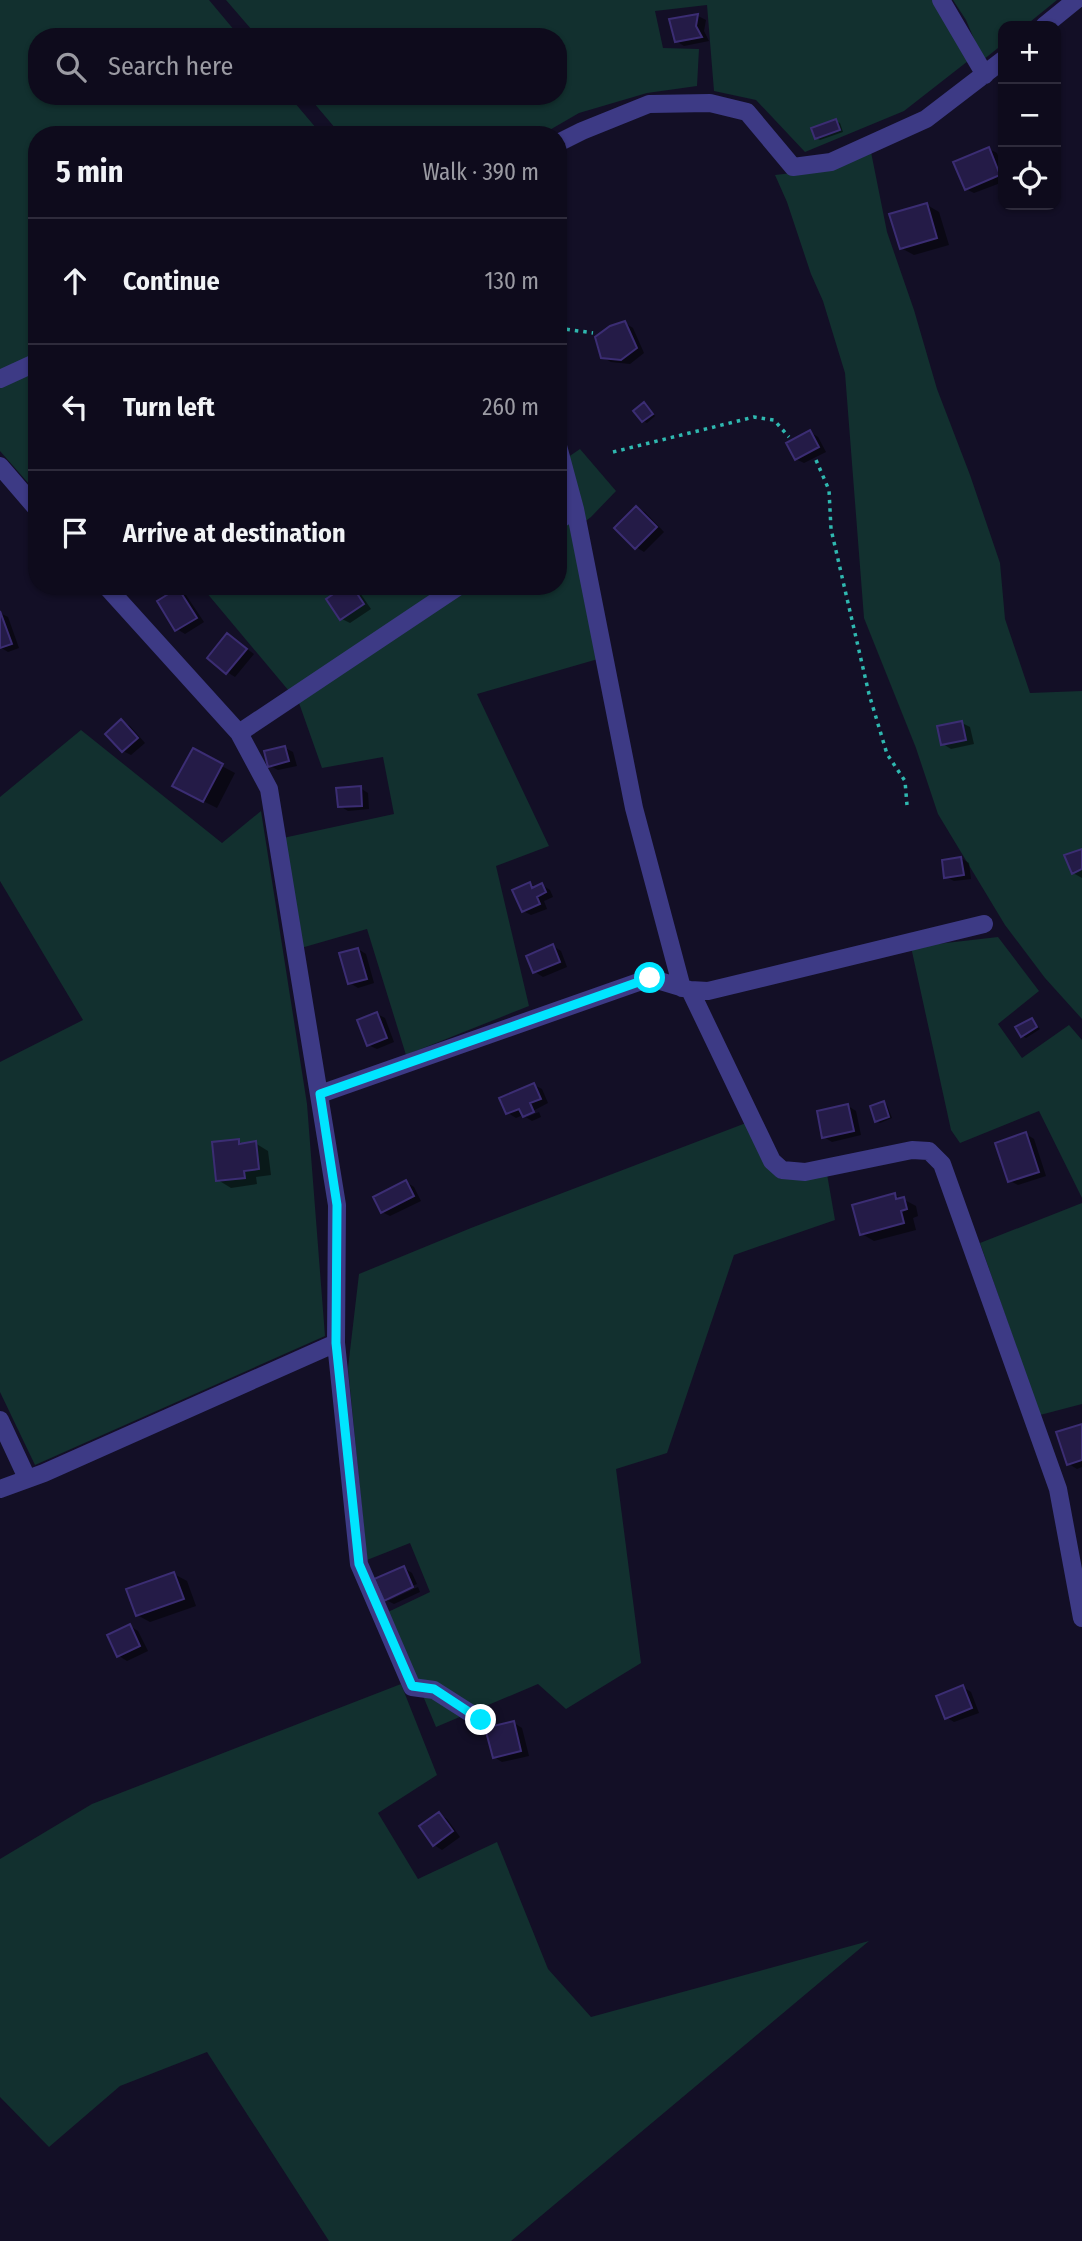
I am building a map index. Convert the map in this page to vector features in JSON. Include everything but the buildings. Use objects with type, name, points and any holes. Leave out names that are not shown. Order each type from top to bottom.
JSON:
[{"type":"street","points":[[941,0],[985,75]]},
{"type":"street","points":[[1050,21],[1076,0]]},
{"type":"street","points":[[567,138],[649,104],[710,103],[747,112],[793,167],[831,162],[926,120],[998,64]]},
{"type":"street","points":[[0,379],[28,366]]},
{"type":"street","points":[[0,466],[28,499]]},
{"type":"street","points":[[567,479],[634,808],[686,989],[772,1161],[782,1170],[805,1172],[912,1150],[929,1152],[942,1164],[1058,1489],[1082,1618]]},
{"type":"street","points":[[567,515],[575,509]]},
{"type":"street","points":[[114,595],[239,733],[269,789],[337,1205],[336,1343],[359,1564],[412,1686],[434,1689],[481,1720]]},
{"type":"street","points":[[239,733],[446,595]]},
{"type":"street","points":[[320,1094],[650,978],[686,989],[708,991],[984,923]]},
{"type":"street","points":[[0,1489],[44,1473],[336,1343]]},
{"type":"street","points":[[0,1420],[26,1478]]},
{"type":"path","points":[[567,329],[593,333]]},
{"type":"path","points":[[613,452],[754,417],[775,420],[789,437]]},
{"type":"path","points":[[816,460],[829,490],[831,529],[869,694],[887,754],[905,782],[907,805]]},
{"type":"green space","points":[[0,0],[209,0],[232,28],[28,28],[28,105],[297,105],[314,126],[28,126],[28,483],[0,451]]},
{"type":"green space","points":[[226,0],[939,0],[968,61],[904,111],[805,152],[756,100],[714,91],[707,5],[655,11],[663,48],[699,49],[697,86],[647,93],[579,113],[557,126],[333,126],[316,105],[567,105],[567,28],[250,28]]},
{"type":"green space","points":[[953,0],[1057,0],[1031,21],[998,21],[998,48],[983,60],[966,20]]},
{"type":"green space","points":[[871,152],[887,232],[937,389],[1000,563],[1005,619],[1030,693],[1082,691],[1082,1019],[1045,978],[1005,925],[938,814],[916,748],[864,618],[845,373],[823,301],[775,175],[818,170]]},
{"type":"green space","points":[[580,449],[616,491],[591,517],[572,531],[598,659],[477,694],[549,846],[496,866],[529,1006],[406,1055],[367,929],[301,948],[283,838],[394,814],[383,757],[322,768],[299,703],[209,595],[567,595],[567,458]]},
{"type":"green space","points":[[81,730],[222,843],[261,811],[307,1104],[325,1336],[35,1465],[0,1392],[0,1062],[83,1020],[0,881],[0,797]]},
{"type":"green space","points":[[998,937],[1039,991],[998,1024],[1022,1058],[1069,1025],[1082,1040],[1082,1198],[1039,1111],[960,1143],[951,1130],[911,947]]},
{"type":"green space","points":[[746,1123],[767,1164],[780,1179],[806,1179],[827,1174],[835,1220],[734,1255],[667,1453],[616,1469],[641,1663],[566,1709],[538,1684],[436,1727],[388,1612],[430,1592],[410,1543],[367,1560],[348,1368],[359,1274],[471,1228]]},
{"type":"green space","points":[[1082,1203],[1082,1404],[1040,1415],[980,1243]]},
{"type":"green space","points":[[401,1684],[437,1775],[378,1813],[418,1879],[497,1842],[548,1969],[591,2017],[869,1941],[511,2241],[329,2241],[207,2052],[120,2086],[49,2147],[0,2097],[0,1859],[92,1804]]},
{"type":"route","points":[[481,1720],[434,1689],[412,1686],[359,1564],[336,1343],[337,1205],[320,1094],[650,978]]}]
